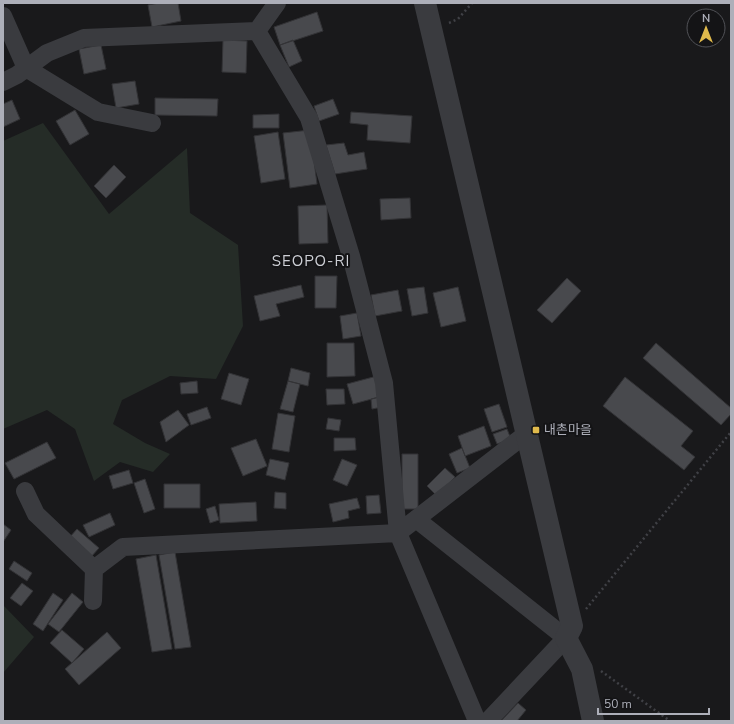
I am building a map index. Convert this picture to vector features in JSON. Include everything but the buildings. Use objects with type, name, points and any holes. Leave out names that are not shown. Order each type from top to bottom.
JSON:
[{"type":"street","points":[[257,31],[277,3]]},
{"type":"street","points":[[425,3],[526,434],[569,632],[582,669],[593,721]]},
{"type":"street","points":[[3,16],[26,68],[98,112],[152,123]]},
{"type":"street","points":[[3,82],[17,75],[46,53],[84,38],[257,31]]},
{"type":"street","points":[[257,31],[309,118],[351,256],[384,383],[398,533],[477,721]]},
{"type":"street","points":[[94,569],[123,547],[398,533],[526,434]]},
{"type":"street","points":[[25,492],[36,514],[94,569],[93,600]]},
{"type":"street","points":[[416,519],[569,632]]},
{"type":"street","points":[[488,721],[569,632]]},
{"type":"path","points":[[431,32],[458,19],[472,3]]},
{"type":"path","points":[[569,632],[731,432]]},
{"type":"path","points":[[582,669],[595,666],[670,721]]},
{"type":"shaded area","points":[[43,123],[109,214],[187,148],[190,213],[238,245],[243,326],[216,379],[170,376],[122,400],[113,424],[145,443],[170,454],[153,472],[120,462],[94,481],[75,429],[47,410],[3,429],[3,141]]},
{"type":"shaded area","points":[[3,605],[34,637],[3,673]]},
{"type":"place","name":"내촌마을","points":[[536,430]]},
{"type":"district","name":"SEOPO-RI","points":[[311,261]]}]
